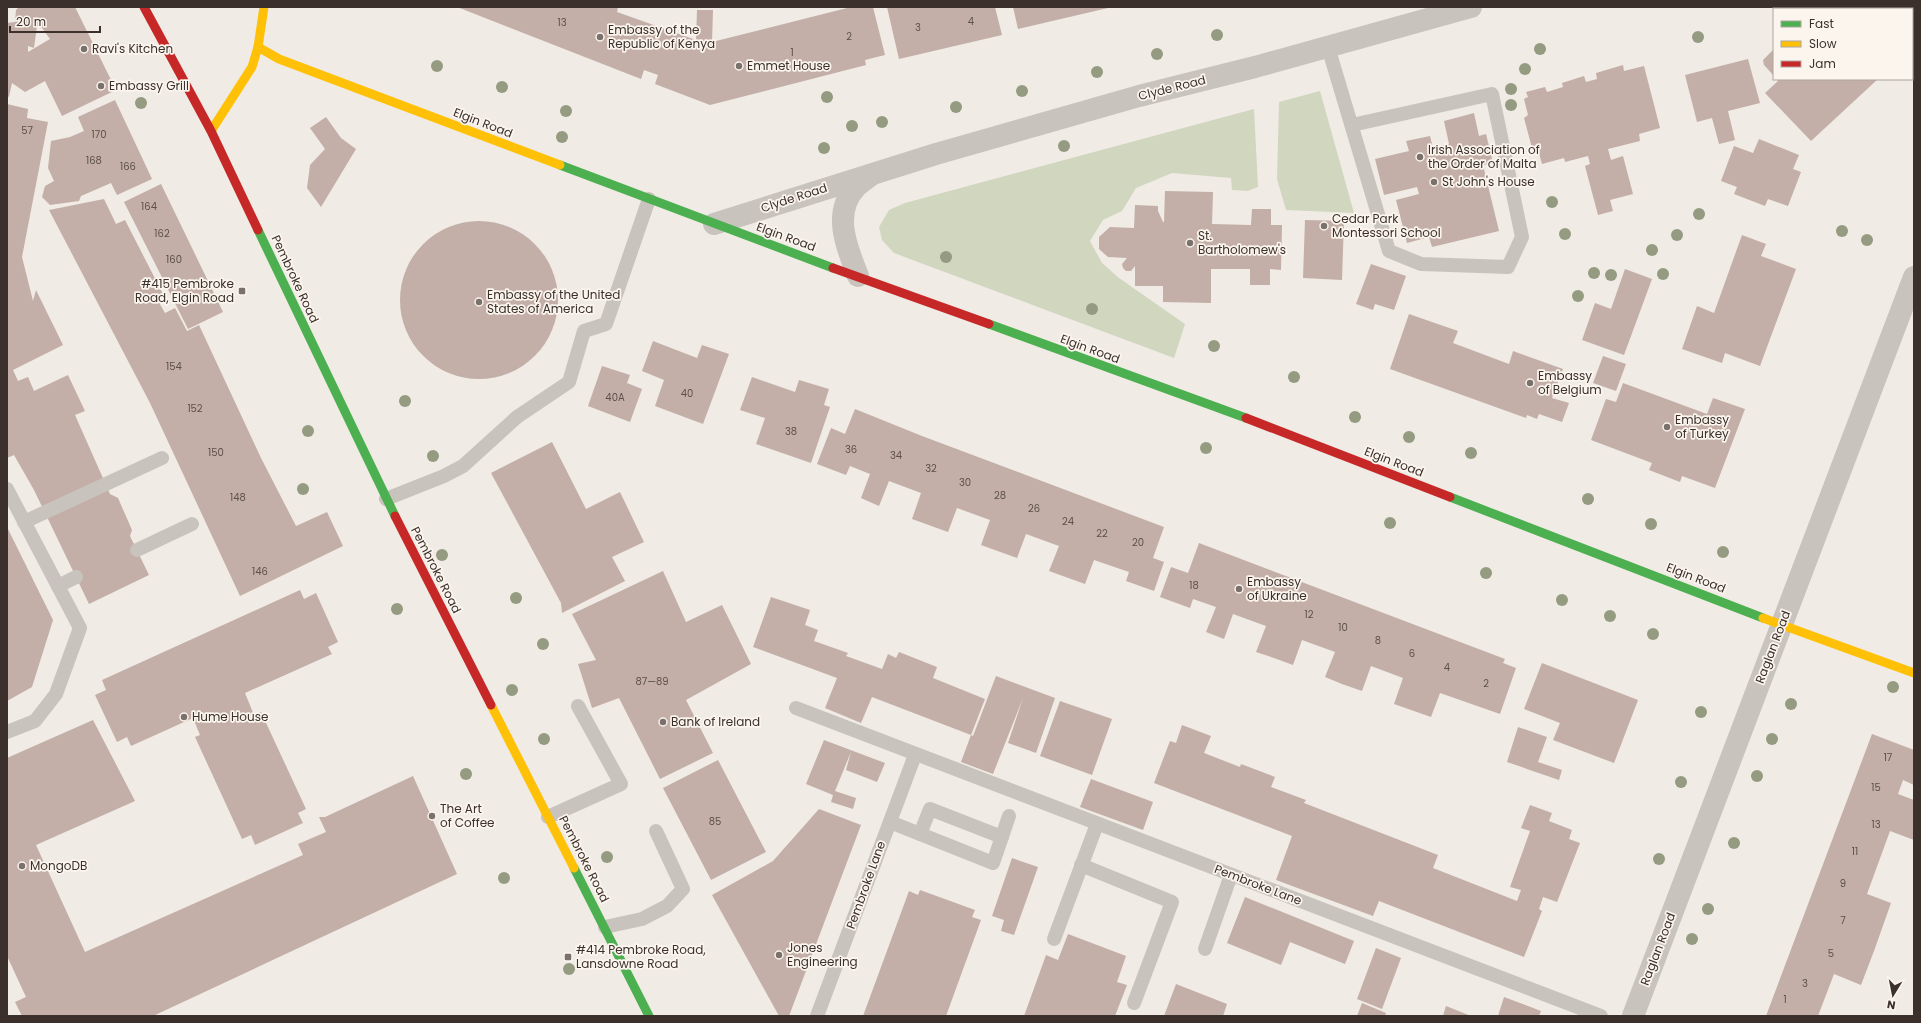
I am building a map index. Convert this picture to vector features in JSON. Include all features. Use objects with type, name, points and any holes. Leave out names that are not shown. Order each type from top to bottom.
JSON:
[{"type":"street","name":"Pembroke Road","points":[[144,7],[211,131],[386,499],[649,1016]]},
{"type":"street","points":[[211,131],[252,67],[258,47],[263,12],[252,7]]},
{"type":"street","name":"Clyde Road","points":[[714,224],[874,173],[1132,98],[1328,47],[1472,7]]},
{"type":"street","name":"Elgin Road","points":[[258,47],[279,59],[386,98],[714,224],[1256,422],[1782,625],[1914,673]]},
{"type":"street","name":"Clyde Road","points":[[858,276],[843,236],[844,208],[856,187],[874,173]]},
{"type":"street","name":"Raglan Road","points":[[1632,1016],[1914,277]]},
{"type":"lane","points":[[1328,47],[1389,251],[1421,264],[1508,268],[1522,237],[1492,94],[1352,126]]},
{"type":"lane","points":[[386,499],[444,476],[463,466],[517,417],[569,382],[584,331],[606,324],[649,199]]},
{"type":"lane","points":[[24,522],[162,458]]},
{"type":"lane","points":[[7,489],[80,628],[56,694],[35,721],[7,732]]},
{"type":"lane","points":[[137,550],[192,524]]},
{"type":"lane","points":[[58,586],[76,577]]},
{"type":"lane","points":[[548,817],[621,784],[578,706]]},
{"type":"lane","name":"Pembroke Lane","points":[[796,708],[915,755],[1601,1016]]},
{"type":"lane","name":"Pembroke Lane","points":[[817,1016],[915,755]]},
{"type":"lane","points":[[920,834],[930,809],[1002,837]]},
{"type":"lane","points":[[890,822],[993,862],[1010,816]]},
{"type":"lane","points":[[1054,940],[1097,824]]},
{"type":"lane","points":[[605,927],[642,919],[667,906],[683,889],[656,831]]},
{"type":"lane","points":[[1081,865],[1172,902],[1134,1003]]},
{"type":"lane","points":[[1205,949],[1231,875]]},
{"type":"green space","points":[[1320,91],[1354,213],[1286,210],[1277,179],[1279,102]]},
{"type":"green space","points":[[1254,109],[1258,187],[1248,191],[1232,190],[1231,178],[1172,173],[1136,188],[1122,211],[1103,220],[1090,241],[1102,263],[1119,278],[1185,324],[1174,358],[894,253],[882,240],[879,227],[889,210],[905,203]]},
{"type":"building","points":[[19,7],[75,7],[116,90],[62,116],[45,81],[25,92],[12,83],[9,97],[7,96],[7,23],[15,22],[16,10]],"holes":[[[37,26],[42,28],[50,39],[28,52],[28,46],[34,48]]]},
{"type":"building","points":[[457,7],[618,7],[617,12],[696,40],[697,10],[713,10],[712,42],[851,7],[873,7],[885,55],[865,60],[866,65],[710,105],[655,84],[658,75],[644,70],[641,79]]},
{"type":"building","points":[[887,7],[995,7],[1002,35],[899,59]]},
{"type":"building","points":[[1013,7],[1108,7],[1108,8],[1018,29]]},
{"type":"building","points":[[1864,7],[1865,8],[1841,8]]},
{"type":"building","points":[[1773,50],[1773,75],[1764,65],[1763,60]]},
{"type":"building","points":[[1748,59],[1760,103],[1728,111],[1735,140],[1719,144],[1712,118],[1697,122],[1685,75]]},
{"type":"building","points":[[1623,65],[1624,71],[1644,66],[1660,128],[1639,134],[1640,141],[1608,149],[1611,160],[1623,156],[1633,194],[1610,200],[1613,211],[1598,215],[1585,166],[1590,164],[1588,156],[1565,162],[1564,158],[1542,164],[1537,146],[1532,148],[1524,118],[1528,115],[1524,99],[1528,97],[1526,92],[1545,87],[1547,92],[1563,87],[1562,83],[1584,76],[1586,82],[1597,79],[1596,73]]},
{"type":"building","points":[[1877,80],[1811,141],[1765,93],[1778,81]]},
{"type":"building","points":[[115,100],[152,179],[117,195],[111,183],[81,196],[79,201],[50,205],[42,197],[45,186],[54,181],[48,168],[51,141],[70,137],[84,131],[78,117]]},
{"type":"building","points":[[7,104],[28,109],[27,118],[48,122],[22,257],[33,301],[36,290],[63,345],[13,370],[18,381],[28,377],[34,391],[68,375],[85,411],[75,415],[110,494],[118,498],[132,530],[130,536],[149,575],[89,604],[34,490],[14,455],[7,458]]},
{"type":"building","name":"St John's House","points":[[1474,113],[1479,136],[1486,134],[1493,163],[1483,165],[1499,231],[1432,247],[1429,237],[1407,243],[1396,200],[1419,194],[1417,187],[1384,195],[1375,159],[1409,151],[1406,141],[1430,136],[1433,148],[1449,144],[1444,121]]},
{"type":"building","points":[[326,117],[341,138],[356,149],[321,207],[307,188],[310,165],[325,149],[310,128]]},
{"type":"building","points":[[1759,139],[1799,155],[1793,169],[1801,172],[1788,206],[1768,199],[1765,206],[1734,194],[1737,187],[1721,181],[1734,146],[1753,153]]},
{"type":"building","points":[[161,184],[223,312],[188,329],[124,202]]},
{"type":"building","name":"St. Bartholomew's","points":[[1165,191],[1213,192],[1212,224],[1251,225],[1252,209],[1271,209],[1271,225],[1282,225],[1281,270],[1270,269],[1270,285],[1250,285],[1250,269],[1211,269],[1211,303],[1163,302],[1163,286],[1135,286],[1135,266],[1131,271],[1126,271],[1122,264],[1127,258],[1108,257],[1099,249],[1099,237],[1110,227],[1134,228],[1135,205],[1158,206],[1158,211],[1164,222]]},
{"type":"building","points":[[104,199],[116,224],[125,220],[164,296],[157,299],[165,313],[175,308],[187,331],[199,325],[261,458],[296,526],[327,512],[343,546],[240,596],[150,403],[49,210]]},
{"type":"building","points":[[1305,220],[1344,221],[1342,280],[1303,278]]},
{"type":"building","name":"Embassy of the United States of America","points":[[487,221],[502,224],[516,230],[535,244],[545,256],[555,277],[558,300],[555,323],[545,344],[535,356],[523,366],[502,376],[487,379],[471,379],[456,376],[435,366],[423,356],[413,344],[403,323],[401,315],[400,292],[403,277],[413,256],[423,244],[435,234],[456,224],[464,222]]},
{"type":"building","points":[[1742,235],[1766,244],[1761,256],[1796,269],[1760,366],[1725,353],[1722,363],[1682,349],[1697,306],[1714,313]]},
{"type":"building","points":[[1371,264],[1406,276],[1394,310],[1375,304],[1373,310],[1356,304]]},
{"type":"building","points":[[1625,269],[1652,279],[1624,355],[1582,340],[1595,303],[1611,309]]},
{"type":"building","points":[[1409,314],[1458,331],[1453,343],[1509,364],[1513,351],[1563,369],[1552,398],[1569,403],[1562,422],[1539,414],[1537,419],[1527,415],[1526,418],[1390,369]]},
{"type":"building","points":[[653,341],[697,358],[702,345],[729,354],[703,424],[655,406],[664,380],[642,371]]},
{"type":"building","points":[[1603,356],[1626,364],[1616,391],[1593,383]]},
{"type":"building","points":[[602,366],[630,375],[627,383],[642,389],[630,422],[588,406]]},
{"type":"building","points":[[752,377],[795,392],[799,380],[829,389],[824,405],[830,407],[811,463],[756,444],[765,418],[740,410]]},
{"type":"building","name":"Embassy of Turkey","points":[[1623,383],[1707,414],[1713,398],[1745,409],[1715,488],[1682,476],[1680,482],[1649,470],[1652,463],[1591,440],[1606,399],[1616,402]]},
{"type":"building","points":[[855,409],[922,436],[1164,527],[1153,558],[1164,562],[1154,591],[1126,581],[1129,572],[1094,560],[1085,584],[1049,571],[1059,546],[1026,534],[1017,558],[981,545],[990,520],[957,508],[948,532],[912,519],[921,493],[889,481],[879,506],[861,498],[870,474],[850,466],[846,475],[817,464],[831,428],[845,434]]},
{"type":"building","points":[[552,442],[586,509],[620,492],[644,542],[612,557],[625,581],[562,613],[561,603],[491,473]]},
{"type":"building","points":[[7,527],[53,620],[32,687],[7,701]]},
{"type":"building","points":[[1199,543],[1505,659],[1503,663],[1516,668],[1500,714],[1440,693],[1431,717],[1394,704],[1403,678],[1371,666],[1362,691],[1325,677],[1335,652],[1302,640],[1293,665],[1256,652],[1266,626],[1233,614],[1224,639],[1206,632],[1216,607],[1193,599],[1190,608],[1160,597],[1171,567],[1188,573]]},
{"type":"building","points":[[663,571],[686,622],[722,605],[751,664],[686,700],[713,753],[660,779],[619,698],[592,708],[578,664],[596,660],[572,614]]},
{"type":"building","name":"Hume House","points":[[300,590],[304,599],[316,593],[338,642],[328,647],[332,654],[245,693],[254,715],[261,712],[306,809],[298,813],[303,823],[255,845],[251,835],[242,839],[195,737],[200,735],[193,718],[131,746],[127,737],[117,742],[95,695],[106,690],[102,680]]},
{"type":"building","points":[[771,597],[810,610],[805,625],[818,630],[814,641],[848,653],[846,656],[882,669],[888,654],[896,658],[899,652],[937,667],[933,678],[985,699],[971,735],[872,697],[861,723],[825,708],[837,678],[753,647]]},
{"type":"building","points":[[1542,663],[1638,700],[1614,763],[1553,740],[1560,723],[1524,709]]},
{"type":"building","points":[[996,676],[1055,698],[1036,753],[1008,743],[1023,698],[993,774],[961,762],[971,735],[973,736]]},
{"type":"building","points":[[1060,701],[1112,719],[1092,775],[1040,756]]},
{"type":"building","points":[[93,720],[135,801],[36,845],[85,952],[303,855],[298,844],[326,832],[319,817],[325,817],[413,776],[457,874],[153,1016],[22,1016],[15,1002],[26,997],[7,956],[7,758]]},
{"type":"building","points":[[1182,725],[1211,736],[1204,753],[1240,767],[1241,764],[1275,777],[1271,787],[1306,800],[1304,803],[1438,855],[1433,868],[1517,901],[1521,890],[1510,887],[1530,831],[1521,828],[1530,805],[1552,813],[1549,821],[1572,830],[1569,839],[1580,843],[1557,902],[1543,897],[1539,909],[1542,911],[1524,957],[1379,901],[1373,916],[1276,880],[1292,836],[1154,783],[1170,741],[1176,743]]},
{"type":"building","points":[[1518,727],[1547,737],[1538,762],[1562,770],[1559,780],[1507,762]]},
{"type":"building","points":[[1872,734],[1914,750],[1914,785],[1903,780],[1898,794],[1914,800],[1914,840],[1890,831],[1867,894],[1891,903],[1874,951],[1861,985],[1834,974],[1818,1016],[1766,1016]]},
{"type":"building","points":[[824,740],[885,763],[877,782],[846,770],[851,752],[835,791],[856,798],[853,809],[831,802],[833,795],[806,784]]},
{"type":"building","points":[[718,760],[766,852],[711,880],[663,788]]},
{"type":"building","points":[[1091,779],[1153,802],[1143,830],[1080,807]]},
{"type":"building","name":"Jones Engineering","points":[[819,809],[861,825],[789,1016],[779,1016],[712,895],[773,861]]},
{"type":"building","points":[[1012,858],[1038,867],[1014,935],[1001,931],[1004,920],[992,916]]},
{"type":"building","points":[[920,890],[975,910],[972,917],[981,920],[946,1016],[863,1016],[909,891],[918,895]]},
{"type":"building","points":[[1245,897],[1354,941],[1345,964],[1290,942],[1281,965],[1227,943]]},
{"type":"building","points":[[1068,934],[1126,956],[1117,982],[1127,985],[1115,1016],[1024,1016],[1046,955],[1058,960]]},
{"type":"building","points":[[1376,948],[1401,958],[1382,1009],[1357,999]]},
{"type":"building","points":[[1176,984],[1227,1004],[1223,1016],[1164,1016]]},
{"type":"building","points":[[1504,997],[1541,1011],[1539,1016],[1498,1016]]},
{"type":"building","points":[[1362,1003],[1386,1013],[1385,1016],[1357,1016]]},
{"type":"building","points":[[1446,1006],[1471,1016],[1443,1016]]},
{"type":"traffic: fast","points":[[560,165],[833,268]]},
{"type":"traffic: fast","points":[[258,230],[395,516]]},
{"type":"traffic: fast","points":[[989,324],[1246,418]]},
{"type":"traffic: fast","points":[[1450,497],[1763,618]]},
{"type":"traffic: fast","points":[[574,868],[649,1016]]},
{"type":"traffic: slow","points":[[211,131],[252,67],[258,47],[264,7]]},
{"type":"traffic: slow","points":[[258,47],[279,59],[560,165]]},
{"type":"traffic: slow","points":[[1763,618],[1914,673]]},
{"type":"traffic: slow","points":[[491,705],[574,868]]},
{"type":"traffic: jam","points":[[144,7],[211,131],[258,230]]},
{"type":"traffic: jam","points":[[833,268],[989,324]]},
{"type":"traffic: jam","points":[[1246,418],[1450,497]]},
{"type":"traffic: jam","points":[[395,516],[491,705]]},
{"type":"place","name":"Embassy of the Republic of Kenya","points":[[600,37]]},
{"type":"place","name":"Ravi's Kitchen","points":[[84,49]]},
{"type":"place","name":"Emmet House","points":[[739,66]]},
{"type":"place","name":"Embassy Grill","points":[[101,86]]},
{"type":"place","name":"Irish Association of the Order of Malta","points":[[1420,157]]},
{"type":"place","name":"St John's House","points":[[1434,182]]},
{"type":"place","name":"Cedar Park Montessori School","points":[[1324,226]]},
{"type":"place","name":"St. Bartholomew's","points":[[1190,243]]},
{"type":"place","name":"#415 Pembroke Road, Elgin Road","points":[[242,291]]},
{"type":"place","name":"Embassy of the United States of America","points":[[479,302]]},
{"type":"place","name":"Embassy of Belgium","points":[[1530,383]]},
{"type":"place","name":"Embassy of Turkey","points":[[1667,427]]},
{"type":"place","name":"Embassy of Ukraine","points":[[1239,589]]},
{"type":"place","name":"Hume House","points":[[184,717]]},
{"type":"place","name":"Bank of Ireland","points":[[663,722]]},
{"type":"place","name":"The Art of Coffee","points":[[432,816]]},
{"type":"place","name":"MongoDB","points":[[22,866]]},
{"type":"place","name":"Jones Engineering","points":[[779,955]]},
{"type":"place","name":"#414 Pembroke Road, Lansdowne Road","points":[[568,957]]}]
